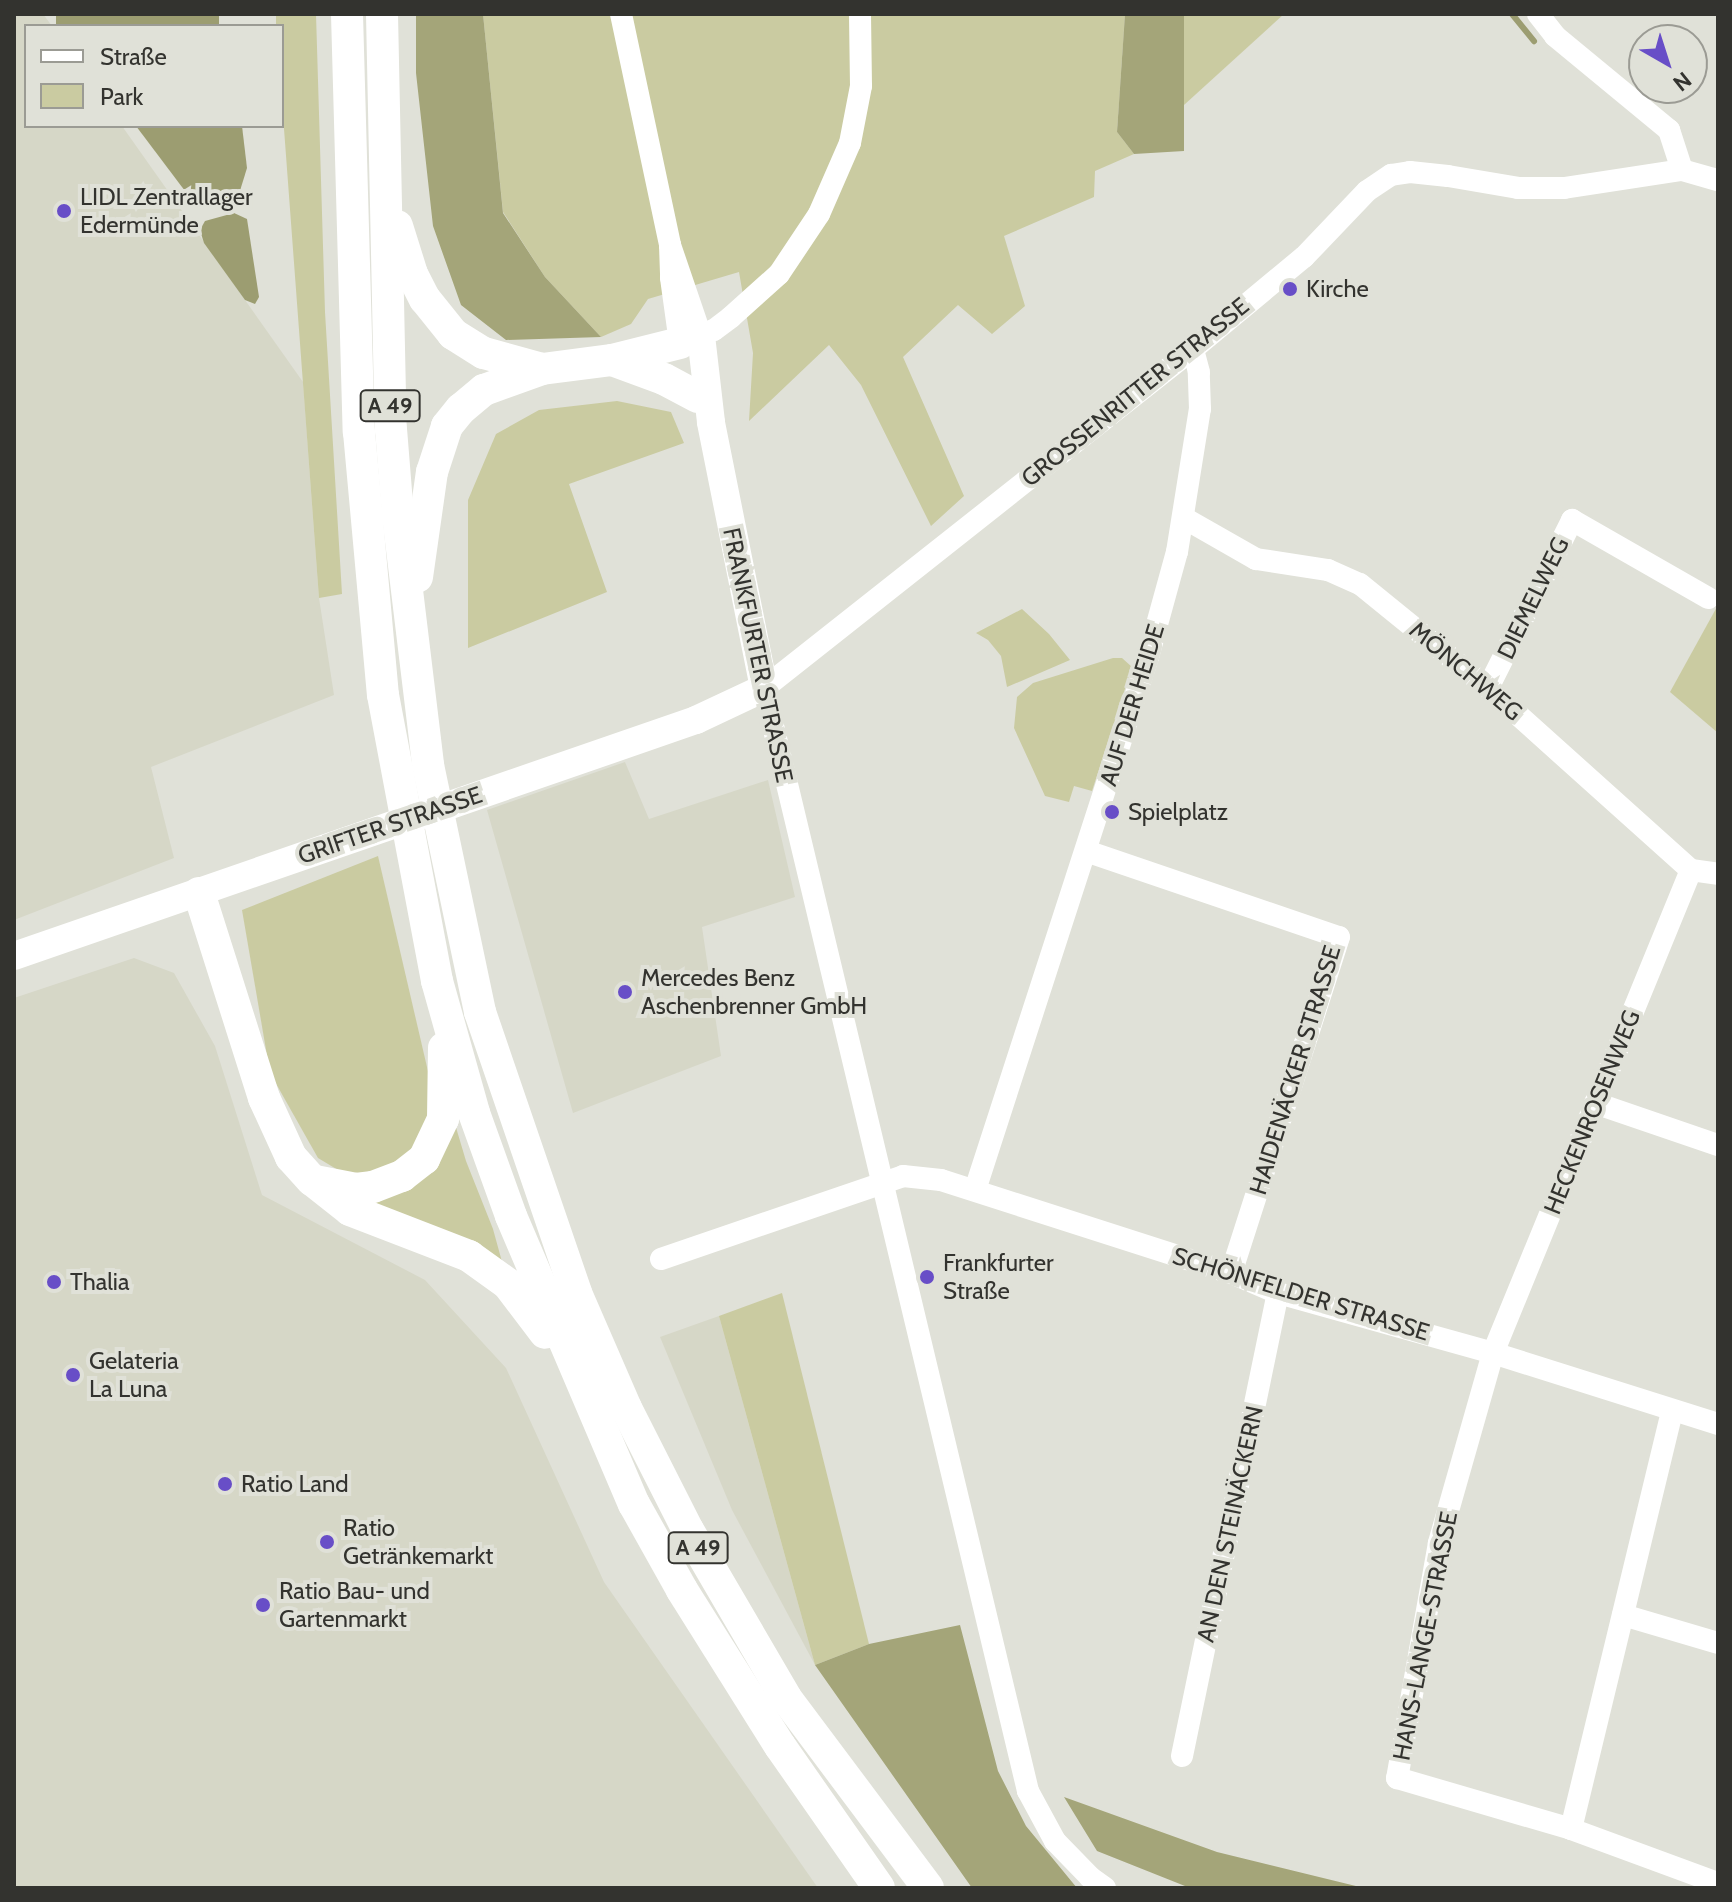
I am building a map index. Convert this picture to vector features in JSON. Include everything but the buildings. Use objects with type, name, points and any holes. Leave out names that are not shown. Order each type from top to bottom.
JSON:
[{"type":"highway","name":"A 49","points":[[347,14],[359,432],[383,695],[437,981],[474,1113],[511,1216],[593,1415],[634,1504],[682,1590],[780,1746],[879,1888]]},
{"type":"highway","name":"A 49","points":[[382,14],[391,429],[411,640],[428,765],[480,1012],[576,1293],[626,1408],[688,1530],[786,1698],[928,1888]]},
{"type":"highway","points":[[385,172],[401,244],[425,299],[440,320],[453,334],[484,353],[542,369]]},
{"type":"highway","points":[[411,640],[432,472],[447,426],[484,390],[542,369],[612,360],[690,339]]},
{"type":"highway","points":[[612,360],[664,379],[705,410]]},
{"type":"highway","points":[[199,893],[269,1110],[291,1157],[312,1180],[358,1214],[469,1256],[508,1284],[537,1319],[593,1415]]},
{"type":"highway","points":[[312,1180],[356,1189],[385,1184],[414,1167],[433,1146],[443,1119],[445,1096],[437,981]]},
{"type":"main road","name":"FRANKFURTER STRASSE","points":[[690,339],[764,688]]},
{"type":"main road","name":"GRIFTER STRASSE","points":[[14,956],[696,720],[764,688]]},
{"type":"street","points":[[621,14],[670,245],[671,278],[690,339],[748,304],[779,274],[806,236],[831,192],[857,115],[863,58],[860,14]]},
{"type":"street","points":[[1538,14],[1555,36],[1669,130],[1682,170]]},
{"type":"street","name":"GROSSENRITTER STRASSE","points":[[764,688],[1193,349],[1304,257],[1367,191],[1391,175],[1410,172],[1518,188],[1564,188],[1682,170],[1718,180]]},
{"type":"street","name":"AUF DER HEIDE","points":[[975,1190],[1148,657],[1184,518],[1200,409],[1199,372],[1193,349]]},
{"type":"street","name":"MÖNCHWEG","points":[[1184,518],[1256,559],[1328,570],[1360,584],[1488,688],[1691,870]]},
{"type":"street","name":"DIEMELWEG","points":[[1488,688],[1572,520],[1708,598]]},
{"type":"street","name":"FRANKFURTER STRASSE","points":[[764,688],[803,863],[883,1182],[1028,1791],[1055,1841],[1105,1888]]},
{"type":"street","name":"HAIDENÄCKER STRASSE","points":[[1086,851],[1339,937],[1231,1273]]},
{"type":"street","points":[[1691,870],[1718,874]]},
{"type":"street","name":"HECKENROSENWEG","points":[[1493,1353],[1691,870]]},
{"type":"street","points":[[1595,1103],[1718,1145]]},
{"type":"street","name":"SCHÖNFELDER STRASSE","points":[[661,1259],[903,1176],[941,1180],[1231,1273],[1278,1293],[1493,1353],[1718,1424]]},
{"type":"street","name":"AN DEN STEINÄCKERN","points":[[1182,1756],[1278,1293]]},
{"type":"street","name":"HANS-LANGE-STRASSE","points":[[1493,1353],[1439,1543],[1397,1778],[1571,1829],[1718,1883]]},
{"type":"street","points":[[1571,1829],[1672,1411]]},
{"type":"street","points":[[1623,1615],[1718,1643]]},
{"type":"shaded area","points":[[14,14],[43,14],[50,24],[24,24],[24,128],[123,128],[303,382],[319,598],[334,695],[151,767],[174,858],[14,920]]},
{"type":"shaded area","points":[[56,14],[219,14],[219,24],[56,24]]},
{"type":"shaded area","points":[[416,14],[483,14],[503,213],[545,277],[601,337],[506,340],[461,305],[433,226],[416,73]]},
{"type":"shaded area","points":[[1125,14],[1184,14],[1184,151],[1134,154],[1117,132]]},
{"type":"shaded area","points":[[138,128],[242,128],[247,168],[239,194],[207,205],[188,195]]},
{"type":"shaded area","points":[[234,213],[247,219],[259,297],[255,304],[245,300],[204,243],[200,230],[205,221]]},
{"type":"shaded area","name":"Mercedes Benz Aschenbrenner GmbH","points":[[625,762],[649,819],[768,780],[795,897],[702,927],[721,1056],[573,1113],[487,810]]},
{"type":"shaded area","points":[[134,958],[174,973],[215,1046],[262,1195],[425,1280],[506,1368],[604,1582],[818,1888],[14,1888],[14,998]]},
{"type":"shaded area","points":[[719,1316],[815,1665],[732,1510],[660,1337]]},
{"type":"shaded area","points":[[960,1625],[998,1771],[1026,1826],[1077,1888],[972,1888],[815,1665],[869,1644]]},
{"type":"shaded area","points":[[1064,1797],[1217,1852],[1364,1888],[1190,1888],[1097,1851]]},
{"type":"green space","points":[[276,14],[316,14],[325,312],[342,594],[319,598],[284,128],[284,24],[276,24]]},
{"type":"green space","points":[[483,14],[1125,14],[1117,132],[1134,154],[1095,171],[1094,197],[1004,236],[1025,306],[992,334],[958,305],[903,357],[964,496],[931,526],[861,385],[829,345],[749,421],[753,353],[739,272],[648,299],[631,324],[601,337],[545,277],[503,212]]},
{"type":"green space","points":[[1184,14],[1284,14],[1184,105]]},
{"type":"green space","points":[[617,401],[671,412],[684,443],[569,484],[607,592],[468,648],[468,500],[496,434],[539,410]]},
{"type":"green space","points":[[1718,605],[1718,733],[1670,692]]},
{"type":"green space","points":[[1022,609],[1049,634],[1070,660],[1007,687],[1001,656],[988,640],[976,633]]},
{"type":"green space","points":[[1113,658],[1122,658],[1132,667],[1092,791],[1074,786],[1069,802],[1045,796],[1014,728],[1017,697],[1033,683]]},
{"type":"green space","points":[[378,856],[430,1080],[431,1121],[411,1156],[378,1174],[343,1173],[318,1158],[270,1073],[242,910]]},
{"type":"green space","points":[[452,1114],[466,1161],[493,1229],[504,1269],[357,1206]]},
{"type":"green space","points":[[782,1293],[869,1644],[815,1665],[719,1316]]},
{"type":"waterway","points":[[1512,14],[1534,41]]},
{"type":"place","name":"LIDL Zentrallager Edermünde","points":[[64,211]]},
{"type":"place","name":"Kirche","points":[[1290,289]]},
{"type":"place","name":"Spielplatz","points":[[1112,812]]},
{"type":"place","name":"Mercedes Benz Aschenbrenner GmbH","points":[[625,992]]},
{"type":"place","name":"Frankfurter Straße","points":[[927,1277]]},
{"type":"place","name":"Thalia","points":[[54,1282]]},
{"type":"place","name":"Gelateria La Luna","points":[[73,1375]]},
{"type":"place","name":"Ratio Land","points":[[225,1484]]},
{"type":"place","name":"Ratio Getränkemarkt","points":[[327,1542]]},
{"type":"place","name":"Ratio Bau- und Gartenmarkt","points":[[263,1605]]}]
